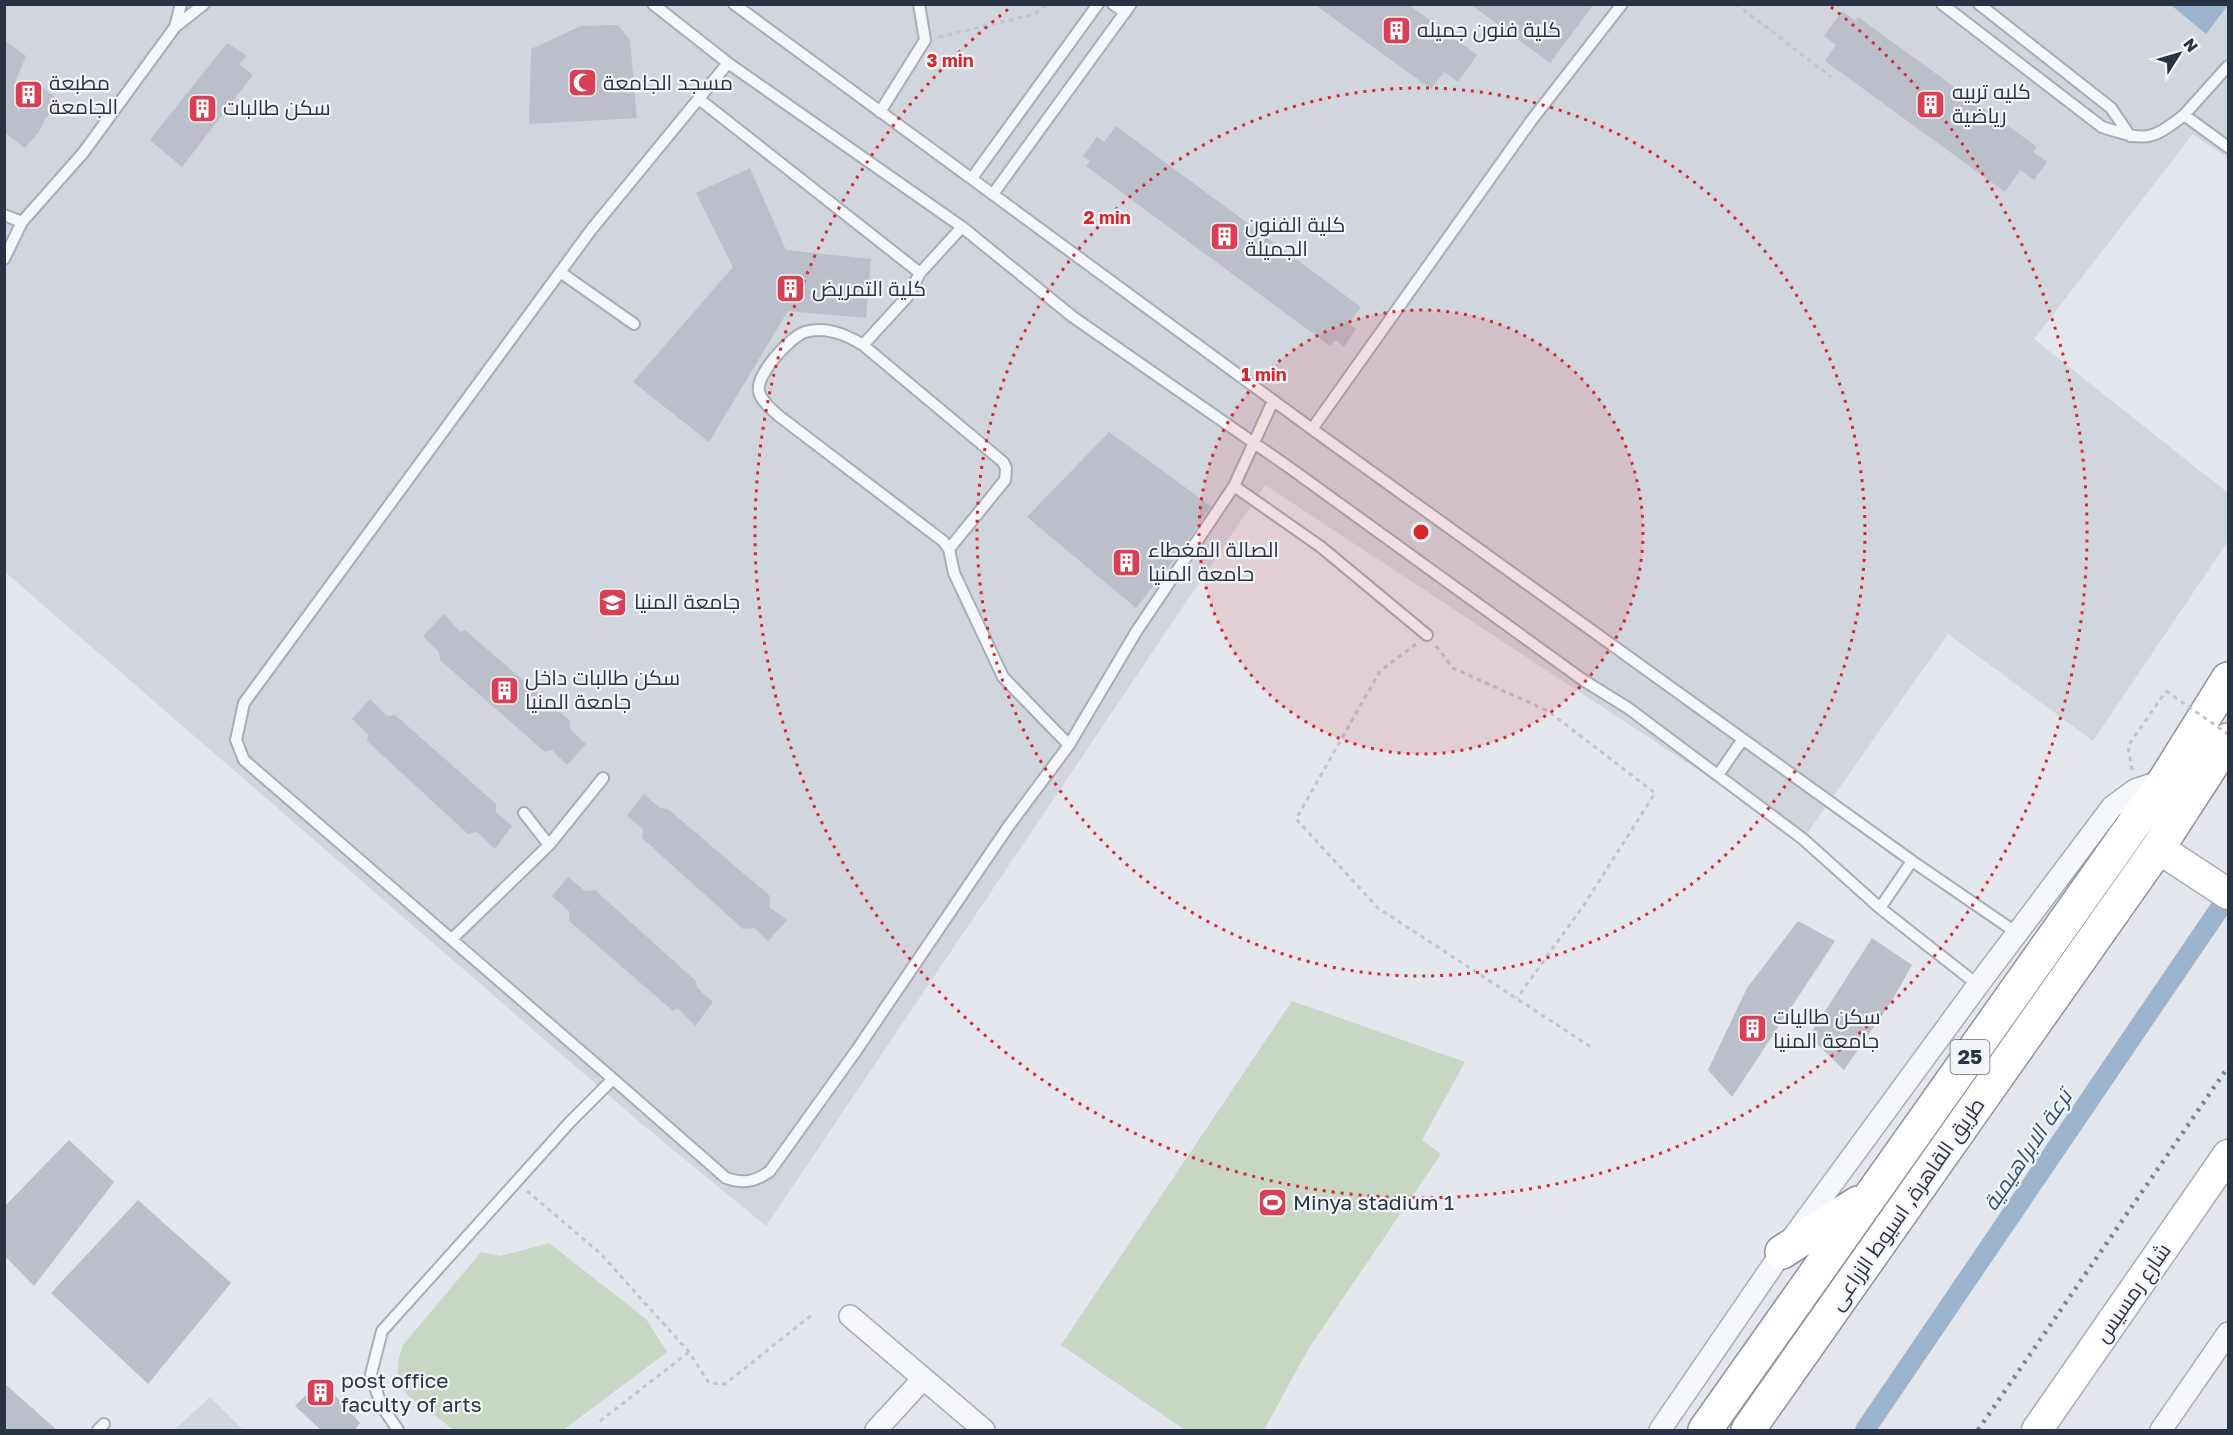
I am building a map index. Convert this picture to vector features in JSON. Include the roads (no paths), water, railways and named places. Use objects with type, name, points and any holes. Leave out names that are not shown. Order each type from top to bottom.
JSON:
[{"type":"highway","name":"طريق القاهرة, اسيوط الزراعى","points":[[1705,1431],[1872,1194],[2150,785],[2229,679]]},
{"type":"highway","name":"طريق القاهرة, اسيوط الزراعى","points":[[1748,1431],[2158,848],[2229,740]]},
{"type":"highway","points":[[1782,1252],[1872,1194]]},
{"type":"main road","points":[[2158,848],[2229,894]]},
{"type":"main road","name":"شارع رمسيس","points":[[2037,1431],[2229,1155]]},
{"type":"street","name":"طريق القاهرة, اسيوط الزراعى","points":[[1660,1431],[1782,1252],[2112,807],[2150,785]]},
{"type":"street","points":[[850,1316],[984,1431]]},
{"type":"street","points":[[2161,1431],[2229,1333]]},
{"type":"street","points":[[876,1431],[923,1379]]},
{"type":"lane","points":[[175,27],[181,4]]},
{"type":"lane","points":[[4,259],[22,222],[83,153],[175,27],[204,4]]},
{"type":"lane","points":[[653,4],[728,63],[962,226],[1073,317],[1254,443],[1583,680],[1628,708],[1719,775],[1803,839],[1880,908],[1978,985]]},
{"type":"lane","points":[[734,4],[1312,429],[1912,861],[2017,933]]},
{"type":"lane","points":[[880,112],[925,40],[920,4]]},
{"type":"lane","points":[[972,178],[1098,4]]},
{"type":"lane","points":[[993,194],[1128,9],[1113,4]]},
{"type":"lane","points":[[1312,429],[1531,121],[1622,4]]},
{"type":"lane","points":[[1942,4],[2102,127],[2130,136],[2141,138],[2153,136],[2184,115],[2229,66]]},
{"type":"lane","points":[[1979,4],[2111,108],[2130,136]]},
{"type":"lane","points":[[728,63],[591,230],[244,703],[236,740],[244,760],[726,1178],[740,1183],[764,1176],[770,1171],[856,1051],[1008,827],[1069,745],[1136,632],[1234,486],[1273,400]]},
{"type":"lane","points":[[699,99],[920,273]]},
{"type":"lane","points":[[2184,115],[2229,147]]},
{"type":"lane","points":[[4,215],[22,222]]},
{"type":"lane","points":[[863,345],[907,297],[920,273],[962,226]]},
{"type":"lane","points":[[560,272],[634,324]]},
{"type":"lane","points":[[949,549],[1005,480],[1006,468],[1003,462],[863,345],[847,335],[818,330],[803,332],[781,351],[759,380],[759,392],[766,404],[943,541],[949,549],[954,573],[1003,677],[1069,745]]},
{"type":"lane","points":[[1234,486],[1321,547],[1427,635]]},
{"type":"lane","points":[[1719,775],[1743,739]]},
{"type":"lane","points":[[452,939],[549,845],[603,778]]},
{"type":"lane","points":[[524,813],[549,845]]},
{"type":"lane","points":[[1880,908],[1912,861]]},
{"type":"lane","points":[[398,1431],[381,1405],[370,1374],[382,1330],[570,1122],[613,1079]]},
{"type":"water","points":[[2171,5],[2228,5],[2206,34]]},
{"type":"waterway","name":"ترعة الابراهيمية","points":[[1865,1430],[2228,896]]},
{"type":"railway","points":[[1978,1430],[2228,1067]]},
{"type":"place","name":"كلية فنون جميله","points":[[1396,30]]},
{"type":"place","name":"مسجد الجامعة","points":[[582,83]]},
{"type":"place","name":"مطبعة الجامعة","points":[[28,95]]},
{"type":"place","name":"كليه تربيه رياضية","points":[[1931,104]]},
{"type":"place","name":"سكن طالبات","points":[[202,108]]},
{"type":"place","name":"كلية الفنون الجميلة","points":[[1224,237]]},
{"type":"place","name":"كلية التمريض","points":[[791,289]]},
{"type":"place","name":"الصالة المغطاء حامعة المنيا","points":[[1127,562]]},
{"type":"place","name":"جامعة المنيا","points":[[613,602]]},
{"type":"place","name":"سكن طالبات داخل جامعة المنيا","points":[[504,690]]},
{"type":"place","name":"سكن طاليات جامعة المنيا","points":[[1752,1029]]},
{"type":"place","name":"Minya stadium 1","points":[[1272,1203]]},
{"type":"place","name":"post office faculty of arts","points":[[320,1393]]}]
